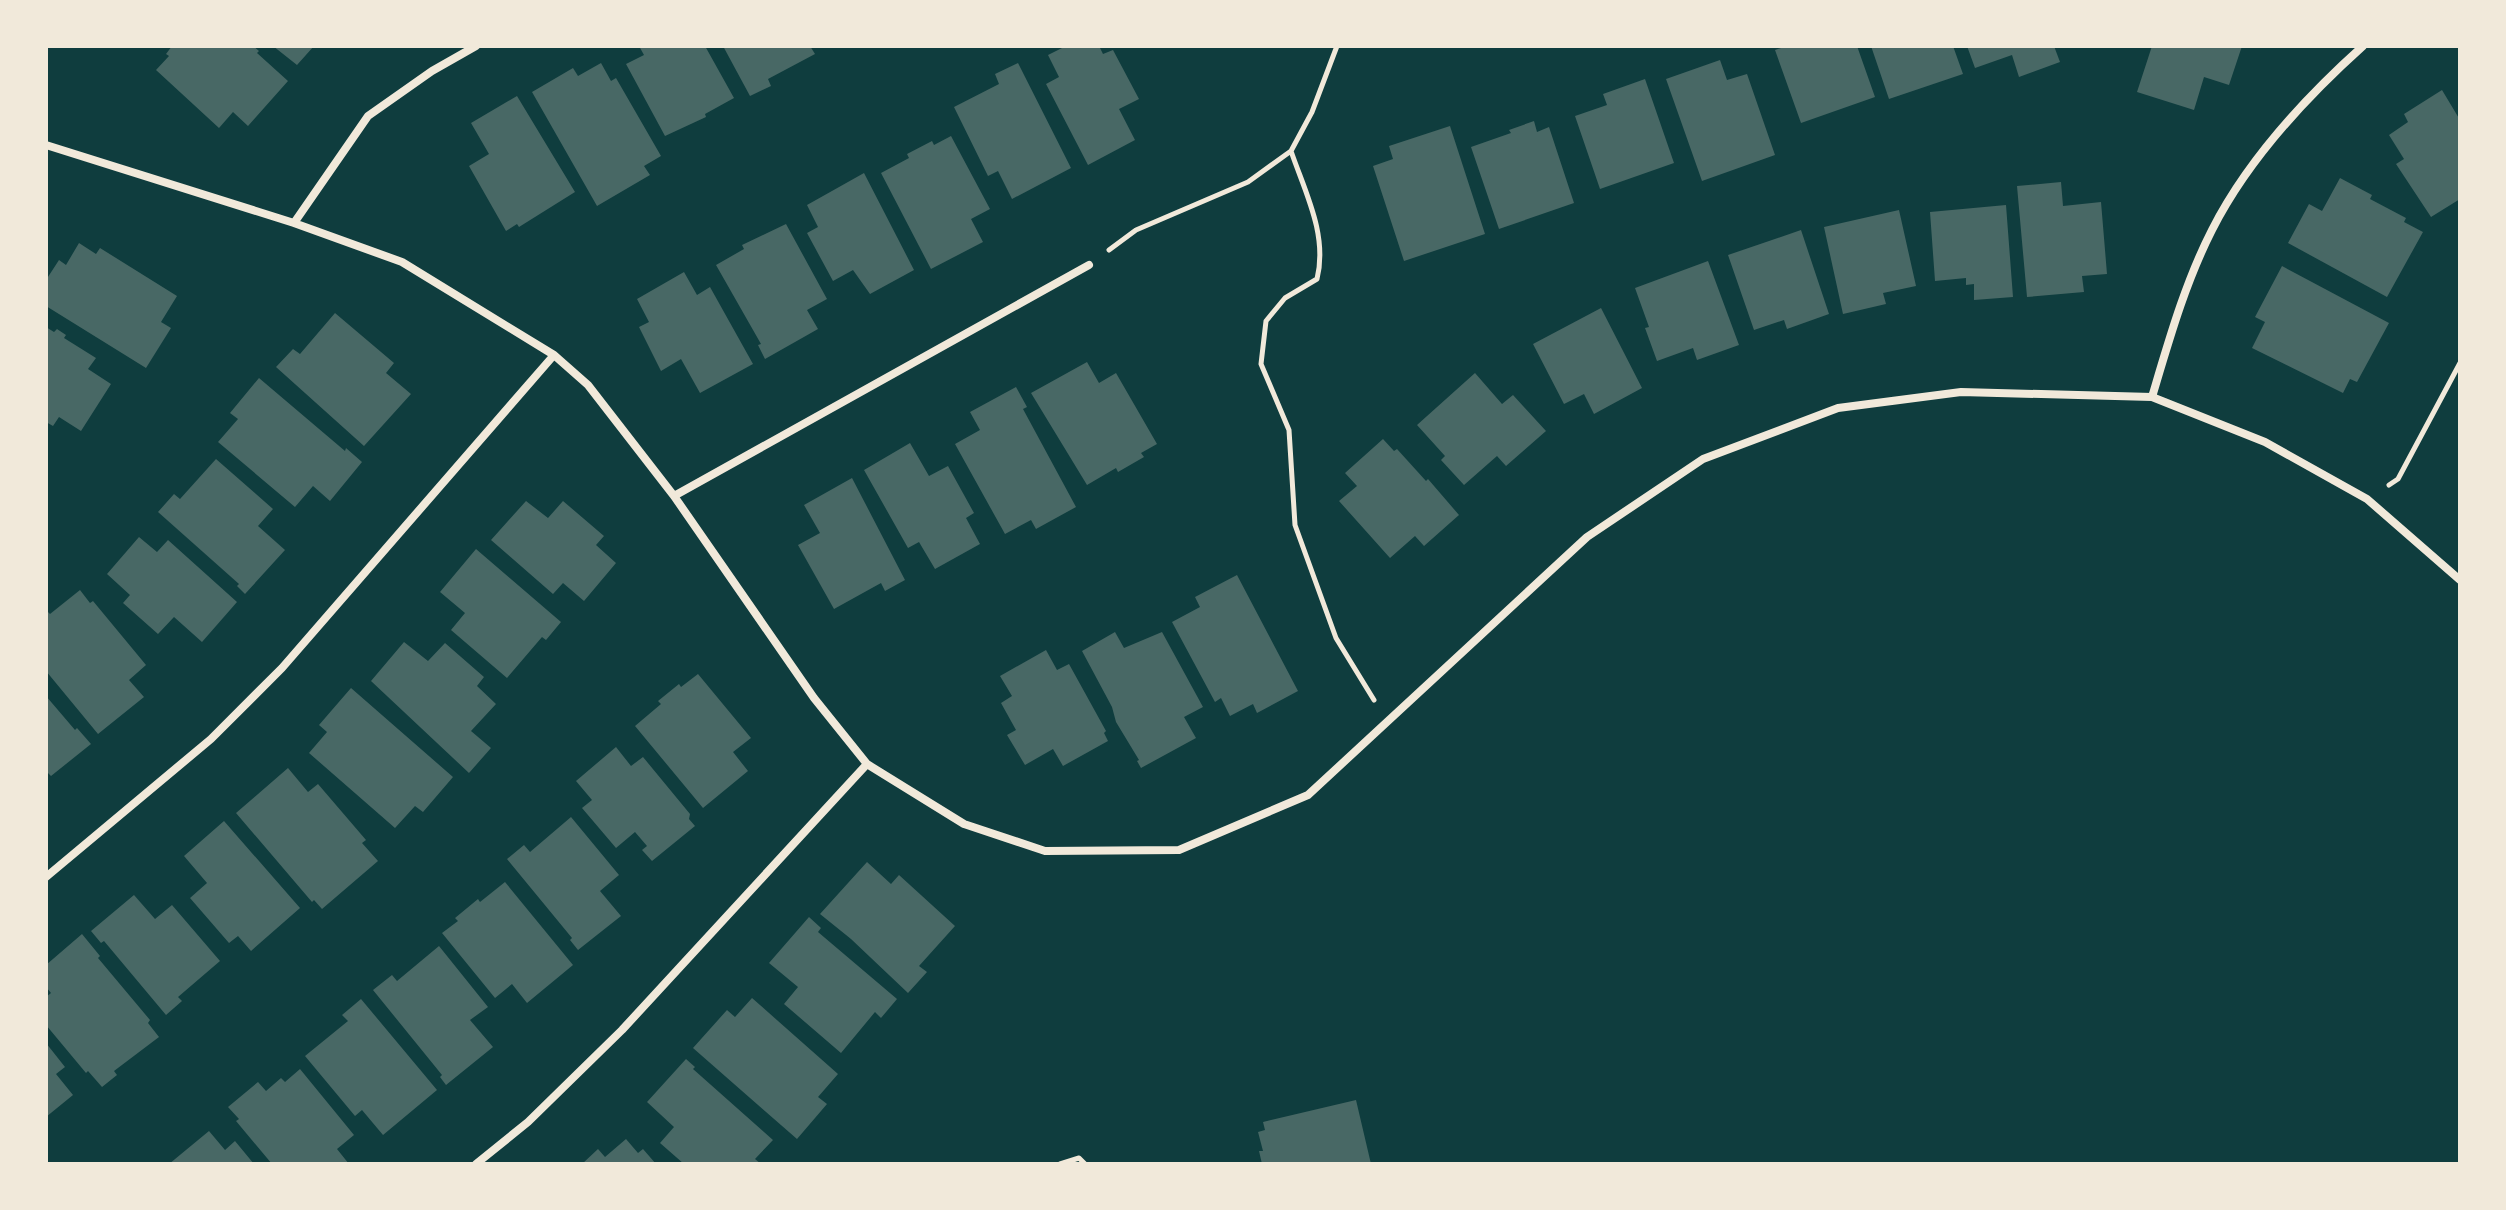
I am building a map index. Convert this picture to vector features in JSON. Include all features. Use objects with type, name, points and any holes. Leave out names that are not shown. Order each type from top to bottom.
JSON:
[{"type":"street","points":[[294,223],[368,116],[432,71],[476,46]]},
{"type":"street","points":[[2152,397],[2180,303],[2213,228],[2262,152],[2323,82],[2363,46]]},
{"type":"street","points":[[46,145],[294,223],[402,262],[554,355],[588,385],[674,496],[814,698],[867,764],[964,824],[1045,851],[1179,850],[1308,795],[1587,537],[1703,459],[1838,408],[1961,392],[2152,397],[2265,442],[2367,499],[2460,580]]},
{"type":"street","points":[[674,496],[1089,265]]},
{"type":"street","points":[[46,877],[211,739],[282,668],[554,355]]},
{"type":"street","points":[[476,1164],[528,1122],[622,1030],[867,764]]},
{"type":"path","points":[[1089,265],[1136,230],[1248,182],[1291,151],[1312,112],[1337,46]]},
{"type":"path","points":[[1291,151],[1316,220],[1322,260],[1317,279],[1285,298],[1266,321],[1261,364],[1289,430],[1295,525],[1336,638],[1387,720]]},
{"type":"path","points":[[2367,499],[2398,479],[2460,363]]},
{"type":"path","points":[[1060,1164],[1079,1158],[1085,1164]]},
{"type":"building","points":[[172,46],[253,46],[288,81],[248,126],[233,112],[219,128],[156,70],[169,56],[166,54]]},
{"type":"building","points":[[273,46],[314,46],[297,65]]},
{"type":"building","points":[[639,46],[705,46],[734,98],[705,114],[706,117],[665,136],[626,64],[644,55]]},
{"type":"building","points":[[723,46],[810,46],[815,54],[768,79],[771,86],[750,96]]},
{"type":"building","points":[[1066,46],[1099,46],[1103,54],[1113,50],[1139,99],[1119,109],[1135,140],[1088,165],[1046,84],[1059,77],[1048,55]]},
{"type":"building","points":[[1787,46],[1857,46],[1875,97],[1801,123],[1775,50]]},
{"type":"building","points":[[1871,46],[1953,46],[1963,74],[1889,99]]},
{"type":"building","points":[[1967,46],[2054,46],[2060,62],[2019,77],[2012,55],[1975,68]]},
{"type":"building","points":[[2152,46],[2242,46],[2229,85],[2204,77],[2194,110],[2137,92]]},
{"type":"building","points":[[1720,60],[1727,80],[1747,74],[1775,155],[1702,181],[1666,79]]},
{"type":"building","points":[[601,63],[611,81],[616,78],[661,156],[644,166],[650,175],[597,206],[532,92],[573,68],[578,76]]},
{"type":"building","points":[[1018,63],[1071,168],[1012,199],[998,171],[988,176],[954,107],[999,84],[995,74]]},
{"type":"building","points":[[1645,79],[1674,163],[1600,189],[1575,116],[1607,105],[1603,94]]},
{"type":"building","points":[[2442,90],[2460,120],[2460,199],[2431,217],[2396,164],[2404,159],[2389,135],[2408,122],[2404,114]]},
{"type":"building","points":[[517,96],[575,192],[519,227],[517,224],[506,231],[469,166],[489,154],[471,123]]},
{"type":"building","points":[[1534,121],[1537,132],[1549,127],[1574,203],[1499,229],[1471,147]]},
{"type":"building","points":[[1450,126],[1485,234],[1404,261],[1373,166],[1393,159],[1389,146]]},
{"type":"building","points":[[951,136],[990,209],[971,219],[983,242],[931,269],[881,173],[909,158],[907,154],[932,141],[934,145]]},
{"type":"building","points":[[864,173],[914,270],[870,294],[853,270],[833,281],[807,233],[818,227],[807,205]]},
{"type":"building","points":[[2340,178],[2372,195],[2370,199],[2406,218],[2404,222],[2423,232],[2387,297],[2288,243],[2309,204],[2322,211]]},
{"type":"building","points":[[2061,182],[2063,206],[2101,202],[2107,274],[2082,276],[2084,292],[2027,297],[2017,186]]},
{"type":"building","points":[[2006,205],[2013,297],[1974,300],[1974,284],[1966,285],[1966,278],[1935,281],[1930,212]]},
{"type":"building","points":[[1899,210],[1916,286],[1883,293],[1886,304],[1843,314],[1824,227]]},
{"type":"building","points":[[786,224],[827,299],[807,310],[818,329],[765,359],[758,345],[761,344],[716,265],[744,249],[742,245]]},
{"type":"building","points":[[1801,230],[1829,314],[1787,329],[1784,320],[1754,330],[1728,255]]},
{"type":"building","points":[[79,243],[96,254],[100,248],[177,296],[161,322],[171,328],[146,368],[46,306],[46,280],[59,260],[66,265]]},
{"type":"building","points":[[1708,261],[1739,345],[1697,360],[1693,348],[1657,361],[1635,288]]},
{"type":"building","points":[[2282,266],[2389,323],[2357,382],[2350,379],[2343,393],[2252,348],[2265,322],[2255,317]]},
{"type":"building","points":[[684,272],[697,295],[710,287],[753,364],[700,393],[681,359],[661,371],[639,327],[649,322],[637,299]]},
{"type":"building","points":[[1601,308],[1642,388],[1594,414],[1584,394],[1564,404],[1533,344]]},
{"type":"building","points":[[335,313],[394,363],[386,373],[411,394],[364,446],[276,367],[293,349],[300,354]]},
{"type":"building","points":[[46,327],[54,332],[57,329],[66,335],[64,338],[96,358],[88,369],[111,384],[81,431],[59,417],[53,426],[46,422]]},
{"type":"building","points":[[1087,362],[1099,383],[1116,373],[1157,444],[1141,453],[1144,457],[1118,472],[1116,468],[1087,485],[1031,393]]},
{"type":"building","points":[[1475,373],[1502,404],[1513,395],[1546,431],[1506,466],[1497,456],[1464,485],[1441,460],[1445,456],[1417,425]]},
{"type":"building","points":[[259,378],[362,462],[330,501],[313,486],[295,507],[218,442],[238,419],[230,413]]},
{"type":"building","points":[[1016,387],[1027,407],[1023,409],[1076,507],[1036,529],[1031,520],[1005,534],[955,444],[980,430],[970,412]]},
{"type":"building","points":[[1383,439],[1394,451],[1397,449],[1426,481],[1428,479],[1459,515],[1424,546],[1415,536],[1390,558],[1339,501],[1357,486],[1345,473]]},
{"type":"building","points":[[910,443],[929,476],[948,466],[974,513],[966,518],[980,544],[935,569],[919,542],[908,548],[864,470]]},
{"type":"building","points":[[216,459],[273,509],[258,526],[285,550],[245,594],[237,586],[239,584],[158,512],[174,494],[180,499]]},
{"type":"building","points":[[852,478],[905,580],[885,591],[881,583],[834,609],[798,545],[820,533],[804,505]]},
{"type":"building","points":[[526,501],[548,518],[563,501],[604,536],[596,545],[616,563],[584,601],[563,583],[553,594],[491,540]]},
{"type":"building","points":[[139,537],[157,552],[168,540],[237,602],[202,642],[174,617],[158,634],[123,603],[130,595],[107,574]]},
{"type":"building","points":[[476,549],[561,622],[546,640],[542,637],[507,678],[451,630],[465,613],[440,592]]},
{"type":"building","points":[[1237,575],[1298,691],[1257,713],[1253,704],[1230,716],[1221,698],[1215,702],[1172,622],[1200,607],[1195,597]]},
{"type":"building","points":[[80,590],[90,603],[93,601],[146,665],[129,680],[144,697],[98,734],[46,671],[46,610],[50,614]]},
{"type":"building","points":[[1115,632],[1124,648],[1162,632],[1203,707],[1184,717],[1196,738],[1141,768],[1082,651]]},
{"type":"building","points":[[404,642],[428,661],[445,643],[484,677],[477,686],[496,704],[471,731],[491,748],[469,773],[371,681]]},
{"type":"building","points":[[1046,650],[1057,670],[1069,664],[1106,731],[1108,741],[1063,766],[1053,749],[1025,765],[1007,735],[1016,730],[1001,703],[1012,696],[1000,676]]},
{"type":"building","points":[[698,674],[751,738],[733,752],[748,771],[703,808],[635,726],[661,704],[658,701]]},
{"type":"building","points":[[351,688],[453,777],[423,812],[415,806],[395,828],[309,753],[327,732],[319,725]]},
{"type":"building","points":[[46,696],[91,744],[51,776],[46,771]]},
{"type":"building","points":[[616,747],[631,766],[643,757],[690,814],[689,819],[695,826],[652,861],[642,850],[647,846],[635,832],[616,848],[582,808],[592,800],[576,781]]},
{"type":"building","points":[[288,768],[308,792],[318,784],[366,840],[362,843],[378,861],[322,909],[314,900],[312,902],[236,813]]},
{"type":"building","points":[[571,817],[619,875],[600,891],[621,916],[578,950],[570,940],[572,938],[507,859],[524,845],[530,852]]},
{"type":"building","points":[[224,821],[300,908],[251,951],[238,936],[229,943],[190,898],[207,883],[184,856]]},
{"type":"building","points":[[867,862],[891,884],[899,875],[955,926],[919,966],[927,972],[908,993],[820,914]]},
{"type":"building","points":[[505,882],[573,965],[527,1003],[512,984],[495,998],[442,933],[478,899],[480,902]]},
{"type":"building","points":[[134,895],[155,919],[172,905],[220,961],[178,997],[182,1001],[166,1015],[104,941],[101,943],[91,931]]},
{"type":"building","points":[[809,917],[821,928],[818,932],[897,999],[881,1018],[875,1012],[841,1053],[784,1004],[798,987],[769,963]]},
{"type":"building","points":[[82,934],[150,1020],[148,1023],[159,1037],[114,1071],[117,1075],[102,1087],[88,1071],[86,1073],[46,1025],[46,997],[51,993],[46,987],[46,965]]},
{"type":"building","points":[[439,946],[488,1007],[470,1020],[493,1047],[446,1085],[440,1077],[442,1075],[373,990],[392,975],[397,981]]},
{"type":"building","points":[[752,998],[838,1074],[818,1097],[827,1104],[797,1139],[693,1048],[727,1010],[735,1017]]},
{"type":"building","points":[[361,999],[437,1090],[383,1135],[362,1110],[355,1116],[305,1056],[348,1021],[342,1015]]},
{"type":"building","points":[[46,1043],[65,1067],[56,1074],[73,1095],[46,1117]]},
{"type":"building","points":[[686,1059],[695,1067],[693,1069],[773,1140],[755,1159],[761,1164],[684,1164],[660,1143],[674,1127],[647,1102]]},
{"type":"building","points":[[300,1069],[354,1135],[337,1149],[349,1164],[272,1164],[228,1107],[258,1082],[266,1091],[281,1078],[285,1082]]},
{"type":"building","points":[[1356,1100],[1371,1164],[1262,1164],[1259,1151],[1263,1151],[1258,1132],[1265,1130],[1263,1122]]},
{"type":"building","points":[[209,1131],[225,1150],[235,1141],[254,1164],[169,1164]]},
{"type":"building","points":[[626,1139],[638,1153],[643,1149],[656,1164],[582,1164],[598,1149],[605,1157]]}]
